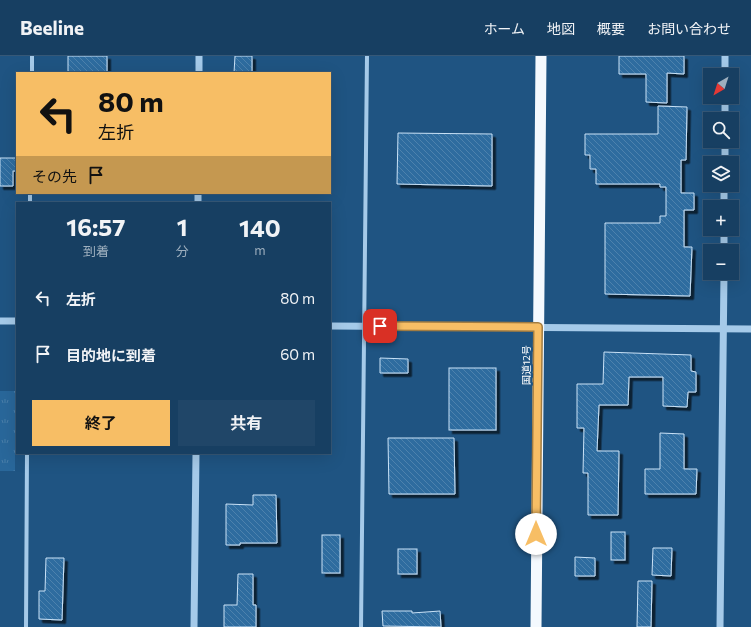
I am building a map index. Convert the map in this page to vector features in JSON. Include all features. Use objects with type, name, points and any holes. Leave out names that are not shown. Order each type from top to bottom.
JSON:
[{"type":"highway","name":"国道12号","points":[[536,627],[541,56]]},
{"type":"street","points":[[32,56],[32,72]]},
{"type":"street","points":[[199,56],[199,72]]},
{"type":"street","points":[[361,627],[367,56]]},
{"type":"street","points":[[725,56],[725,68]]},
{"type":"street","points":[[720,627],[724,280]]},
{"type":"street","points":[[0,321],[16,321]]},
{"type":"street","points":[[331,326],[751,329]]},
{"type":"street","points":[[26,627],[27,454]]},
{"type":"street","points":[[194,627],[196,454]]},
{"type":"green space","points":[[0,391],[15,391],[15,471],[0,471]]},
{"type":"building","points":[[68,56],[107,56],[107,72],[68,72]]},
{"type":"building","points":[[235,56],[252,56],[252,72],[234,72]]},
{"type":"building","points":[[619,56],[684,56],[684,74],[667,73],[667,103],[646,102],[646,74],[619,74]]},
{"type":"building","points":[[658,106],[687,107],[686,160],[681,160],[681,193],[694,193],[694,210],[684,210],[684,247],[692,247],[690,296],[605,294],[605,223],[660,223],[660,216],[666,216],[666,187],[660,187],[660,184],[596,184],[596,169],[590,169],[590,155],[585,155],[585,134],[658,134]]},
{"type":"building","points":[[398,133],[492,134],[492,186],[397,184]]},
{"type":"building","points":[[0,158],[16,158],[16,171],[13,171],[13,186],[0,186]]},
{"type":"building","points":[[604,352],[691,355],[691,371],[696,372],[696,392],[688,392],[687,407],[663,406],[663,377],[629,377],[628,405],[599,405],[597,451],[619,451],[618,515],[588,515],[588,473],[583,473],[584,428],[577,428],[577,384],[603,384]]},
{"type":"building","points":[[380,358],[408,359],[408,373],[380,373]]},
{"type":"building","points":[[449,368],[496,368],[496,430],[449,430]]},
{"type":"building","points":[[660,433],[684,434],[684,469],[697,469],[696,494],[645,494],[645,469],[660,469]]},
{"type":"building","points":[[388,438],[454,438],[455,494],[389,494]]},
{"type":"building","points":[[253,495],[276,495],[277,543],[240,543],[240,545],[226,545],[226,504],[253,505]]},
{"type":"building","points":[[611,532],[625,532],[625,560],[611,560]]},
{"type":"building","points":[[322,535],[340,535],[340,573],[322,573]]},
{"type":"building","points":[[653,548],[672,548],[671,576],[652,575]]},
{"type":"building","points":[[398,549],[417,549],[417,574],[398,574]]},
{"type":"building","points":[[575,557],[595,558],[595,576],[575,576]]},
{"type":"building","points":[[46,558],[64,558],[62,620],[39,619],[39,591],[45,591]]},
{"type":"building","points":[[238,574],[253,574],[253,605],[256,605],[256,627],[224,627],[224,605],[237,605]]},
{"type":"building","points":[[638,581],[652,581],[651,627],[637,627]]},
{"type":"building","points":[[382,611],[412,611],[412,613],[440,611],[441,627],[383,626]]},
{"type":"route","points":[[380,326],[538,327],[536,534]]}]
